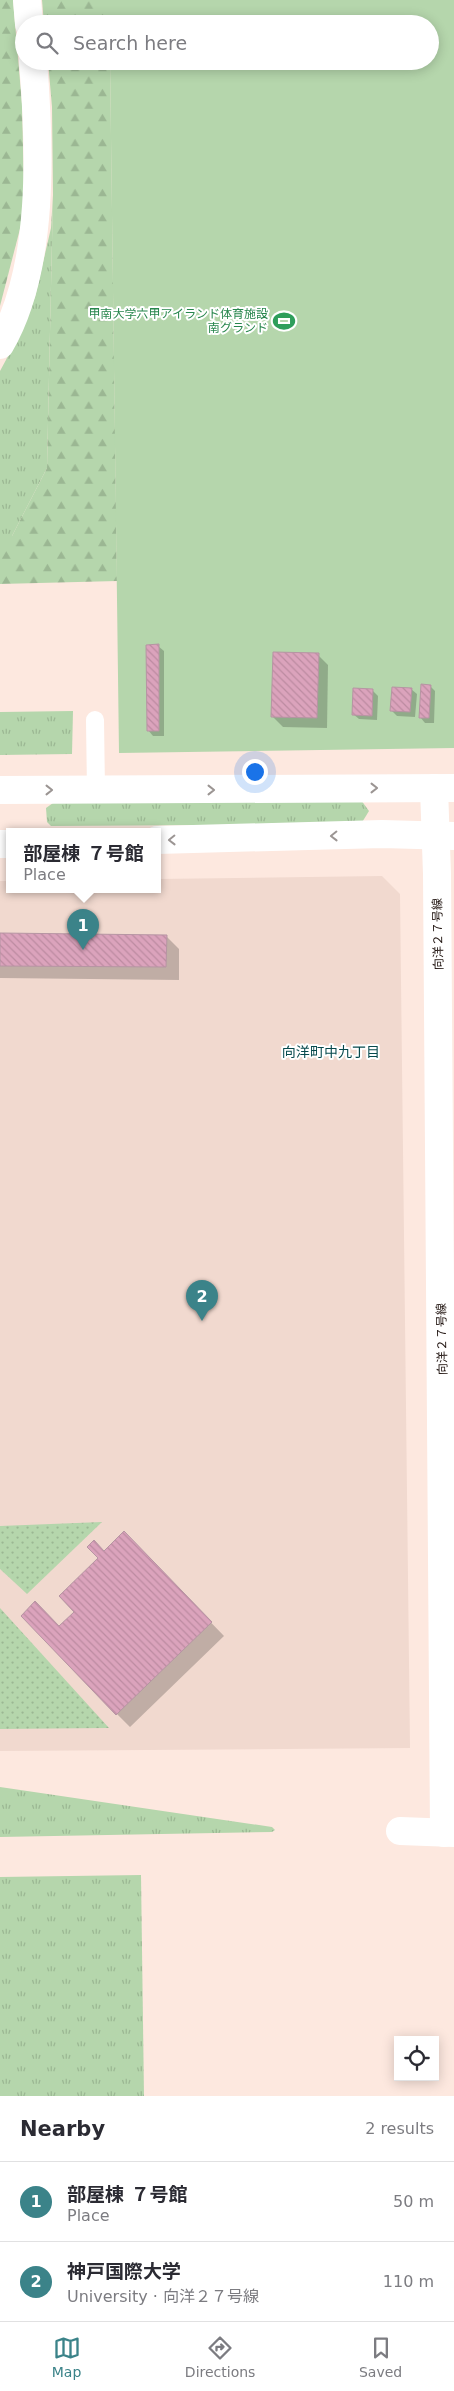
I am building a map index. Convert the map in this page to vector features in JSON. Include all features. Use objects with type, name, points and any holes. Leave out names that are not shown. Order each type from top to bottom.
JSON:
[{"type":"street","points":[[27,0],[29,15]]},
{"type":"street","points":[[0,345],[20,299],[35,213],[37,123],[34,70]]},
{"type":"street","points":[[0,790],[444,788]]},
{"type":"street","name":"向洋２７号線","points":[[444,788],[445,836],[438,944],[449,1833]]},
{"type":"street","points":[[161,840],[382,834],[445,836]]},
{"type":"street","points":[[400,1831],[449,1833]]},
{"type":"lane","points":[[95,720],[96,790]]},
{"type":"shaded area","points":[[382,876],[400,894],[410,1748],[0,1751],[0,881],[6,881],[6,893],[161,893],[161,879]]},
{"type":"green space","points":[[0,0],[13,0],[15,70],[19,70],[22,104],[24,192],[21,225],[0,306]]},
{"type":"green space","points":[[42,0],[109,0],[109,15],[43,15]]},
{"type":"green space","name":"甲南大学六甲アイランド体育施設 南グランド","points":[[109,0],[454,0],[454,748],[119,753],[110,70],[439,70],[439,15],[109,15]]},
{"type":"green space","points":[[49,70],[110,70],[117,581],[0,584],[0,536],[12,536],[47,468],[53,195],[52,107]]},
{"type":"green space","points":[[53,195],[47,468],[12,536],[0,536],[0,371],[20,334],[35,297],[51,228]]},
{"type":"green space","points":[[73,711],[72,754],[0,755],[0,712]]},
{"type":"green space","points":[[361,800],[369,811],[361,824],[51,826],[47,822],[46,808],[53,803]]},
{"type":"green space","points":[[102,1522],[27,1594],[0,1569],[0,1526]]},
{"type":"green space","points":[[0,1608],[109,1728],[0,1729]]},
{"type":"green space","points":[[0,1787],[272,1827],[275,1830],[272,1832],[0,1837]]},
{"type":"green space","points":[[141,1875],[144,2096],[0,2096],[0,1877]]},
{"type":"building","points":[[159,644],[159,731],[147,731],[146,645]]},
{"type":"building","points":[[273,652],[319,653],[317,718],[271,717]]},
{"type":"building","points":[[421,684],[431,685],[429,718],[419,718]]},
{"type":"building","points":[[392,687],[412,688],[410,712],[390,711]]},
{"type":"building","points":[[353,688],[373,689],[372,716],[352,715]]},
{"type":"building","points":[[0,933],[167,935],[166,967],[0,966]]},
{"type":"building","points":[[124,1531],[212,1622],[116,1715],[21,1616],[35,1601],[59,1626],[74,1612],[59,1596],[98,1558],[87,1547],[94,1540],[104,1551]]},
{"type":"place","name":"甲南大学六甲アイランド体育施設 南グランド","points":[[284,321]]},
{"type":"place","name":"部屋棟 ７号館","points":[[83,950]]},
{"type":"place","name":"神戸国際大学","points":[[202,1321]]},
{"type":"district","name":"向洋町中九丁目","points":[[331,1052]]}]
